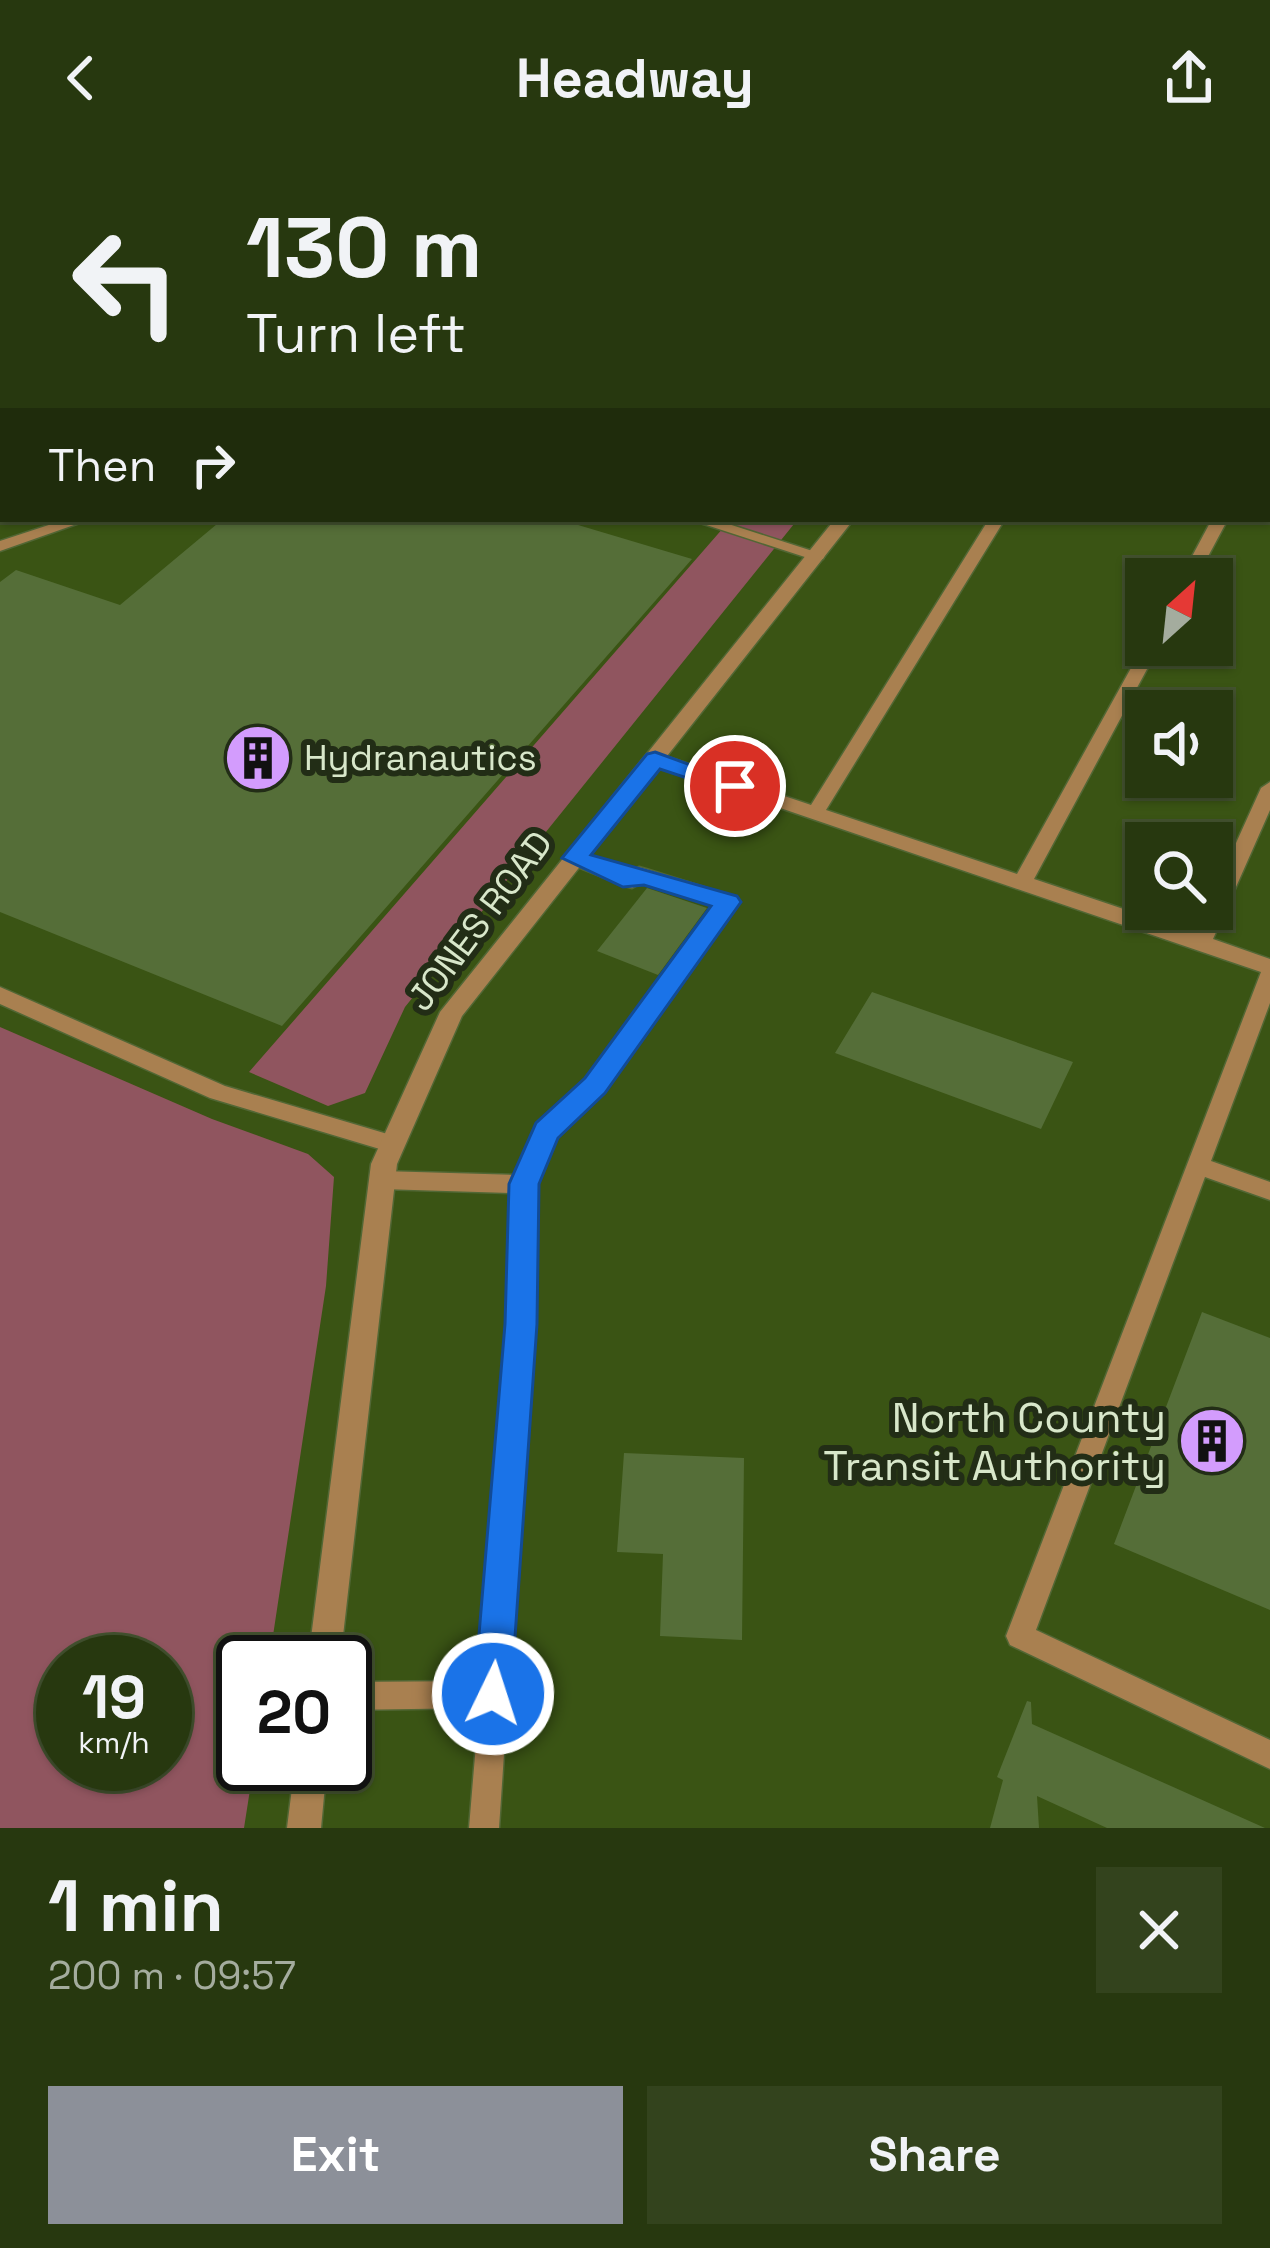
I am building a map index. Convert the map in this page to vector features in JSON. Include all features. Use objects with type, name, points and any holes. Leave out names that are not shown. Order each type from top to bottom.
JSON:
[{"type":"street","name":"JONES ROAD","points":[[327,1635],[382,1180],[393,1144],[452,1012],[843,522]]},
{"type":"street","points":[[304,1828],[308,1791]]},
{"type":"lane","points":[[0,546],[74,522]]},
{"type":"lane","points":[[706,522],[817,555]]},
{"type":"lane","points":[[815,813],[995,522]]},
{"type":"lane","points":[[1199,558],[1218,522]]},
{"type":"lane","points":[[1022,883],[1140,666]]},
{"type":"lane","points":[[655,759],[1201,943],[1270,971],[1020,1636],[1270,1755]]},
{"type":"lane","points":[[1201,943],[1270,788]]},
{"type":"lane","points":[[484,1828],[521,1324],[524,1184],[546,1131],[595,1085],[728,902],[639,874],[632,881],[575,858]]},
{"type":"lane","points":[[0,995],[218,1092],[393,1144]]},
{"type":"lane","points":[[1198,1166],[1270,1191]]},
{"type":"lane","points":[[382,1180],[524,1184]]},
{"type":"lane","points":[[372,1696],[493,1694]]},
{"type":"shaded area","points":[[0,522],[1270,522],[1270,1828],[0,1828]]},
{"type":"shaded area","points":[[728,522],[796,522],[405,1007],[365,1093],[328,1106],[249,1072]]},
{"type":"shaded area","points":[[0,1027],[212,1119],[308,1154],[334,1177],[326,1286],[273,1635],[216,1635],[216,1791],[250,1791],[244,1828],[0,1828]]},
{"type":"building","name":"Hydranautics","points":[[219,522],[568,522],[692,559],[282,1026],[0,912],[0,582],[16,570],[120,605]]},
{"type":"building","points":[[647,888],[707,908],[658,975],[597,951]]},
{"type":"building","points":[[872,992],[1073,1062],[1041,1129],[835,1053]]},
{"type":"building","name":"North County Transit Authority","points":[[1202,1312],[1270,1338],[1270,1610],[1114,1544]]},
{"type":"building","points":[[624,1453],[744,1458],[742,1640],[660,1636],[663,1554],[617,1552]]},
{"type":"building","points":[[1027,1701],[1031,1702],[1032,1724],[1265,1828],[1107,1828],[1037,1796],[1039,1828],[990,1828],[1003,1780],[997,1777]]},
{"type":"place","name":"Hydranautics","points":[[258,758]]},
{"type":"place","name":"North County Transit Authority","points":[[1212,1441]]},
{"type":"route","points":[[493,1694],[521,1324],[524,1184],[546,1131],[595,1085],[728,902],[639,874],[632,881],[575,858],[655,759],[735,786]]}]
